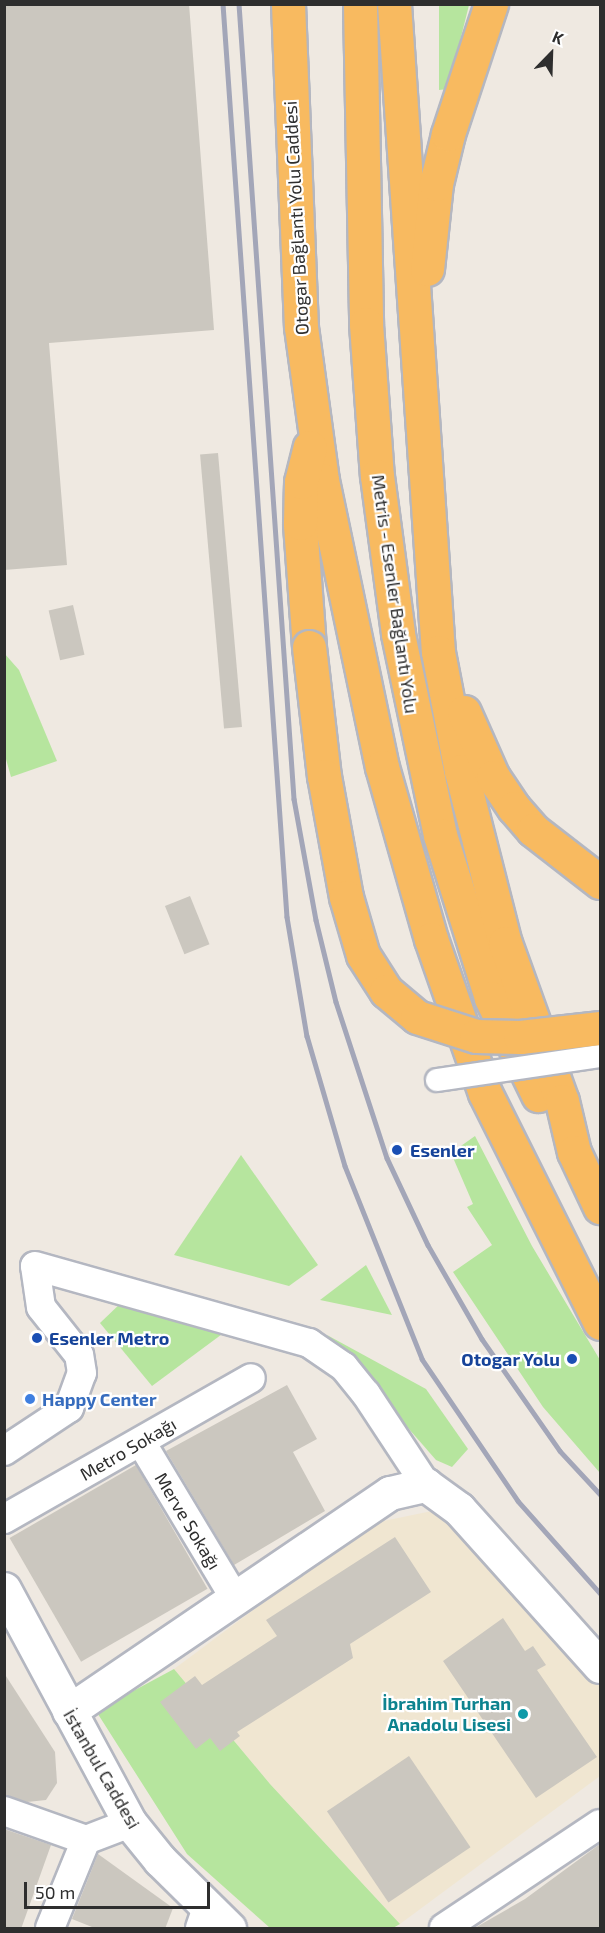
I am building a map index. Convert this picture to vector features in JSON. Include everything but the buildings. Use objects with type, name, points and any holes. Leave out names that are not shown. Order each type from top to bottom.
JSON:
[{"type":"highway","name":"Otogar Bağlantı Yolu Caddesi","points":[[288,4],[301,327],[314,431],[382,767],[430,939],[485,1093],[600,1323]]},
{"type":"highway","name":"Metris - Esenler Bağlantı Yolu","points":[[360,4],[367,335],[377,476],[407,688],[440,835],[491,999],[530,1081],[574,1152]]},
{"type":"highway","points":[[394,4],[416,366],[438,652],[461,771],[505,943],[562,1101],[574,1152],[600,1206]]},
{"type":"highway","points":[[410,247],[417,133],[416,4]]},
{"type":"highway","points":[[416,366],[436,184],[461,88],[491,4]]},
{"type":"highway","points":[[314,431],[301,482],[300,513],[309,647],[324,776],[346,897],[363,955],[386,991],[417,1017],[476,1036],[520,1037],[600,1028]]},
{"type":"highway","points":[[436,608],[471,733],[493,777],[532,830],[600,882]]},
{"type":"street","points":[[436,1080],[600,1056]]},
{"type":"street","points":[[4,1451],[69,1408],[82,1373],[79,1355],[41,1307],[35,1266],[309,1343],[344,1367],[359,1385],[426,1485],[459,1509],[600,1666]]},
{"type":"street","name":"Metro Sokağı","points":[[4,1519],[251,1378]]},
{"type":"street","name":"Merve Sokağı","points":[[141,1442],[236,1600]]},
{"type":"street","points":[[69,1711],[236,1600],[390,1493],[426,1485]]},
{"type":"street","name":"İstanbul Caddesi","points":[[4,1589],[130,1823],[212,1922]]},
{"type":"street","points":[[4,1811],[86,1840],[130,1823]]},
{"type":"street","points":[[444,1929],[600,1824]]},
{"type":"street","points":[[50,1929],[86,1840]]},
{"type":"shaded area","points":[[432,1511],[450,1516],[600,1681],[600,1776],[400,1924],[270,1784],[174,1669],[369,1524]]},
{"type":"green space","points":[[439,5],[469,5],[448,89],[439,90]]},
{"type":"green space","points":[[4,653],[19,670],[57,761],[11,777],[4,752]]},
{"type":"green space","points":[[475,1136],[532,1246],[600,1360],[600,1473],[543,1407],[453,1272],[492,1245],[467,1207],[473,1204],[451,1153]]},
{"type":"green space","points":[[241,1155],[318,1265],[289,1286],[174,1255]]},
{"type":"green space","points":[[366,1265],[392,1315],[320,1300]]},
{"type":"green space","points":[[124,1300],[233,1326],[152,1386],[100,1323]]},
{"type":"green space","points":[[327,1335],[426,1389],[468,1449],[452,1467],[436,1460]]},
{"type":"green space","points":[[174,1669],[270,1784],[400,1924],[393,1928],[270,1928],[187,1854],[96,1711]]},
{"type":"railway","points":[[223,4],[287,917],[307,1036],[345,1166],[422,1359],[518,1501],[600,1593]]},
{"type":"railway","points":[[239,4],[294,799],[316,920],[336,1002],[387,1158],[428,1245],[482,1339],[560,1451],[600,1494]]},
{"type":"place","name":"Esenler","points":[[397,1150]]},
{"type":"place","name":"Esenler Metro","points":[[37,1338]]},
{"type":"place","name":"Otogar Yolu","points":[[572,1359]]},
{"type":"place","name":"Happy Center","points":[[30,1399]]},
{"type":"place","name":"İbrahim Turhan Anadolu Lisesi","points":[[523,1714]]}]
